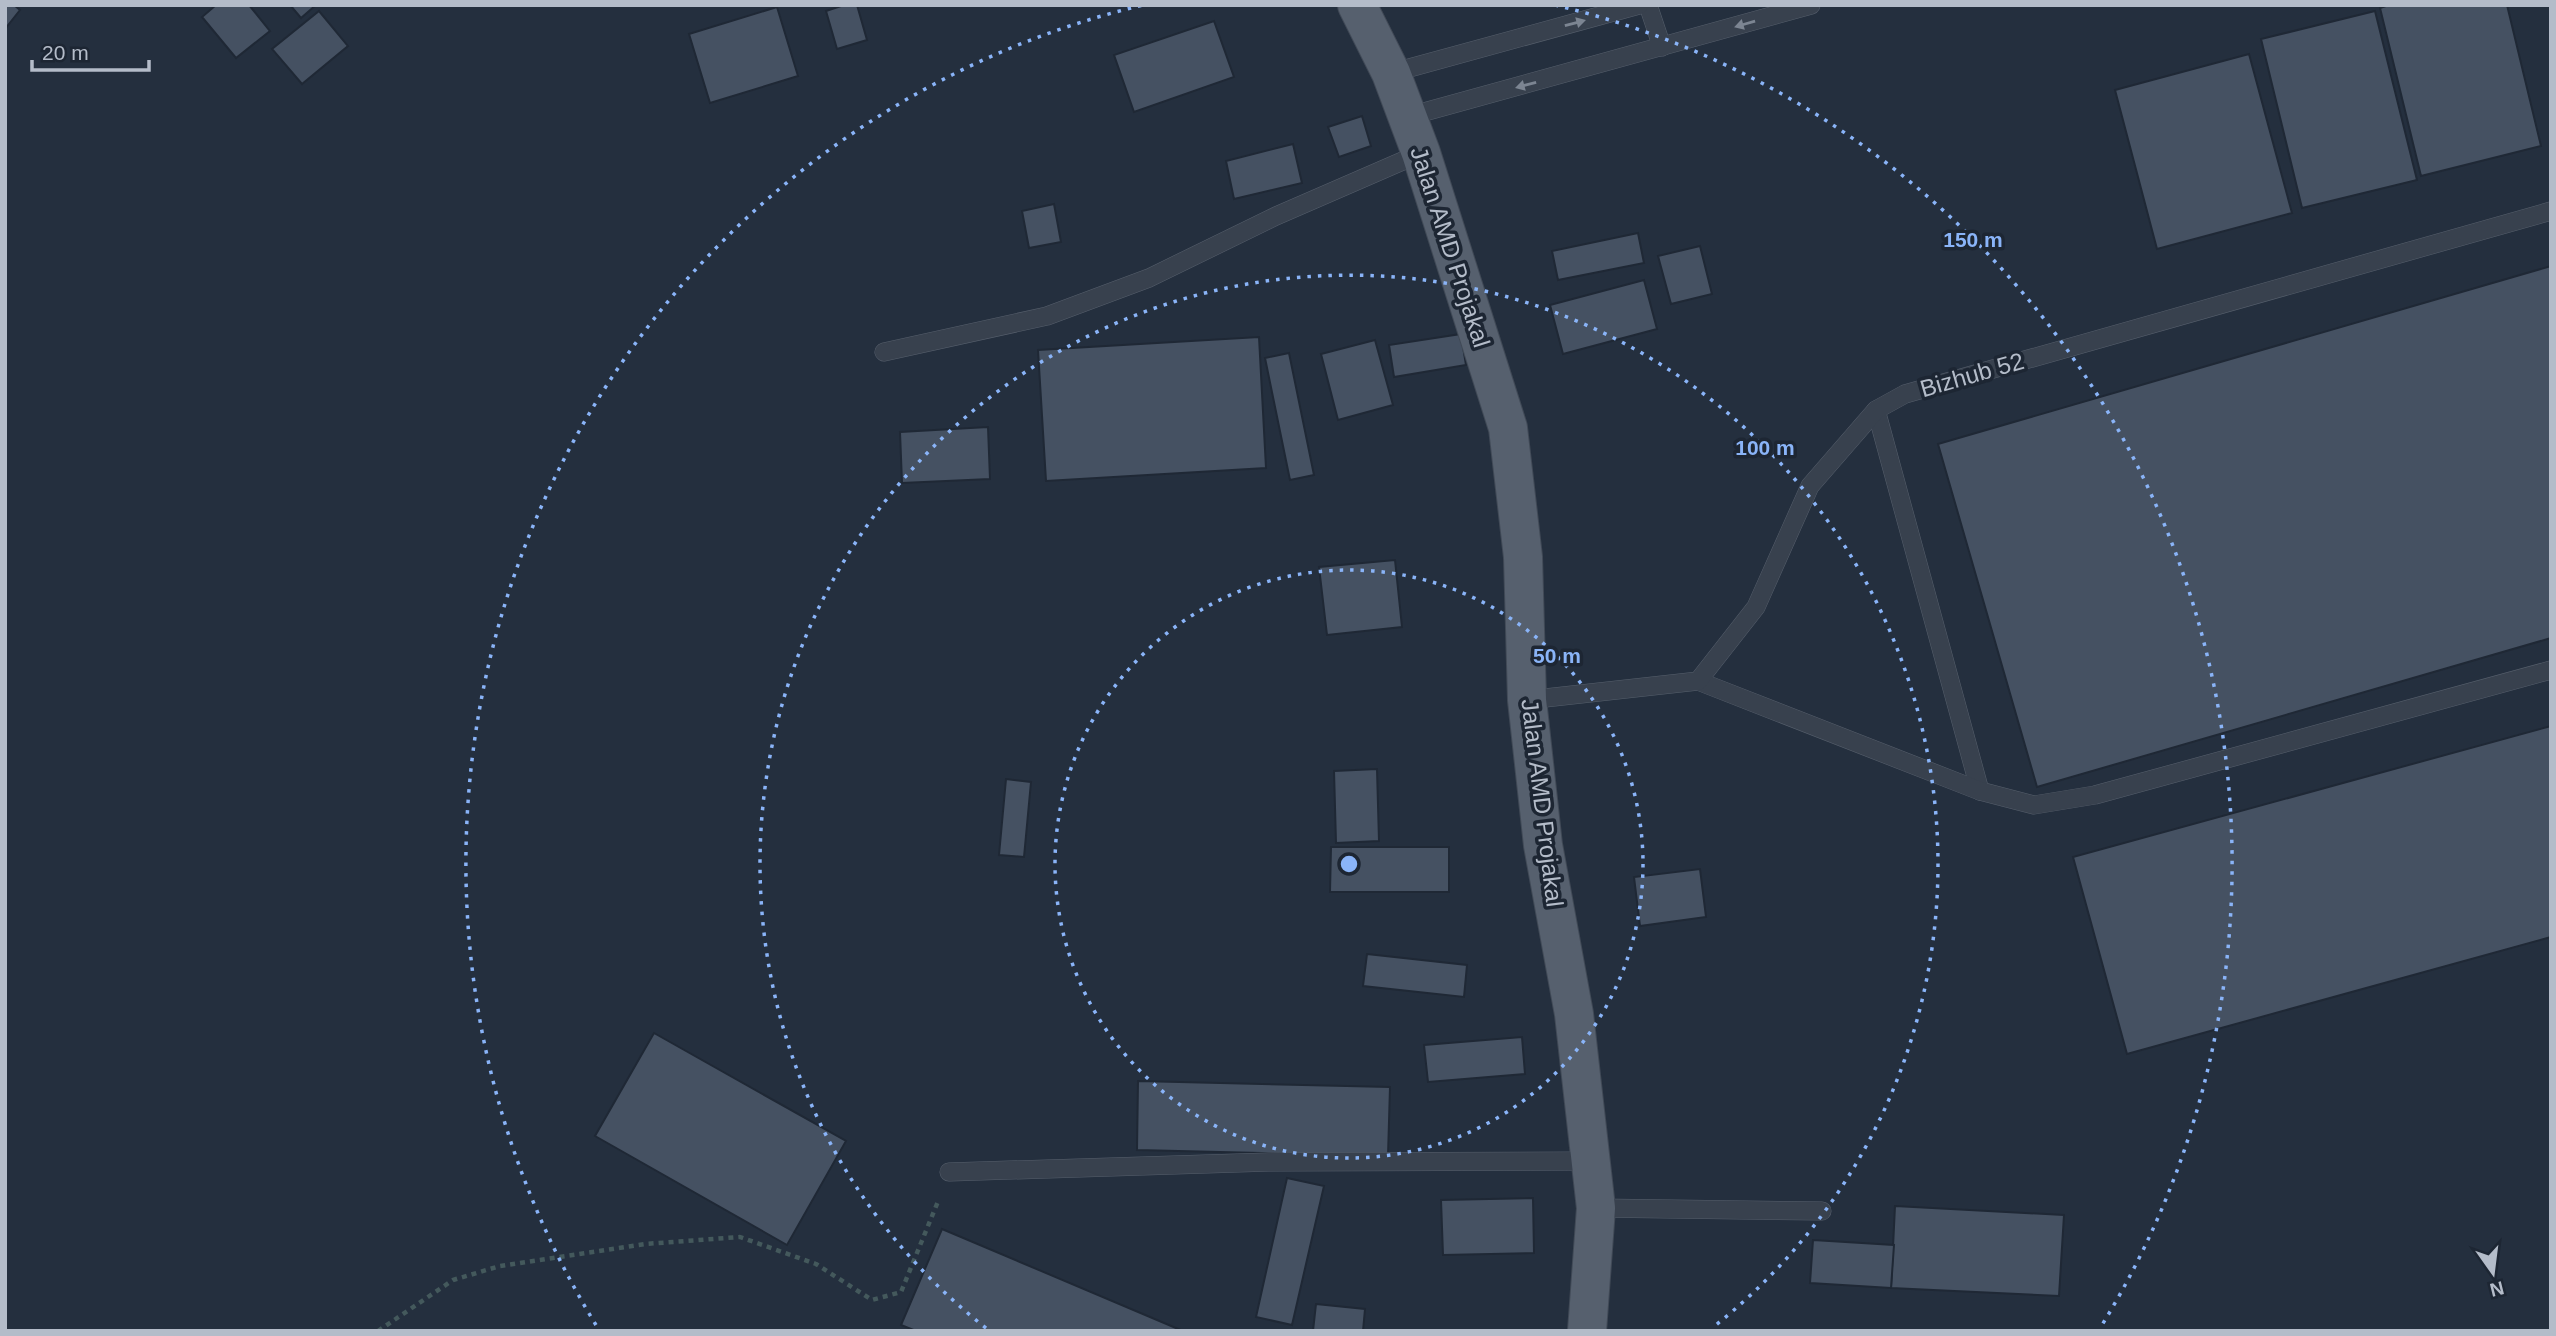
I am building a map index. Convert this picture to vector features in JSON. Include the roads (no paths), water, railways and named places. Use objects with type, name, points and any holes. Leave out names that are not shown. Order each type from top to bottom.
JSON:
[{"type":"main road","name":"Jalan AMD Projakal","points":[[1357,5],[1391,73],[1421,153],[1508,428],[1523,557],[1527,700],[1544,845],[1574,1014],[1596,1208],[1587,1331]]},
{"type":"lane","points":[[1391,73],[1639,5]]},
{"type":"lane","points":[[1648,5],[1662,47]]},
{"type":"lane","points":[[1406,117],[1811,5]]},
{"type":"lane","points":[[884,352],[1047,316],[1149,278],[1276,216],[1421,153]]},
{"type":"lane","name":"Bizhub 52","points":[[1698,681],[1756,607],[1810,486],[1877,410],[1905,394],[2551,211]]},
{"type":"lane","points":[[1877,410],[1980,791]]},
{"type":"lane","points":[[1527,700],[1698,681],[1980,791],[2034,805],[2095,795],[2551,670]]},
{"type":"lane","points":[[949,1172],[1269,1162],[1590,1161]]},
{"type":"lane","points":[[1596,1208],[1822,1211]]}]
